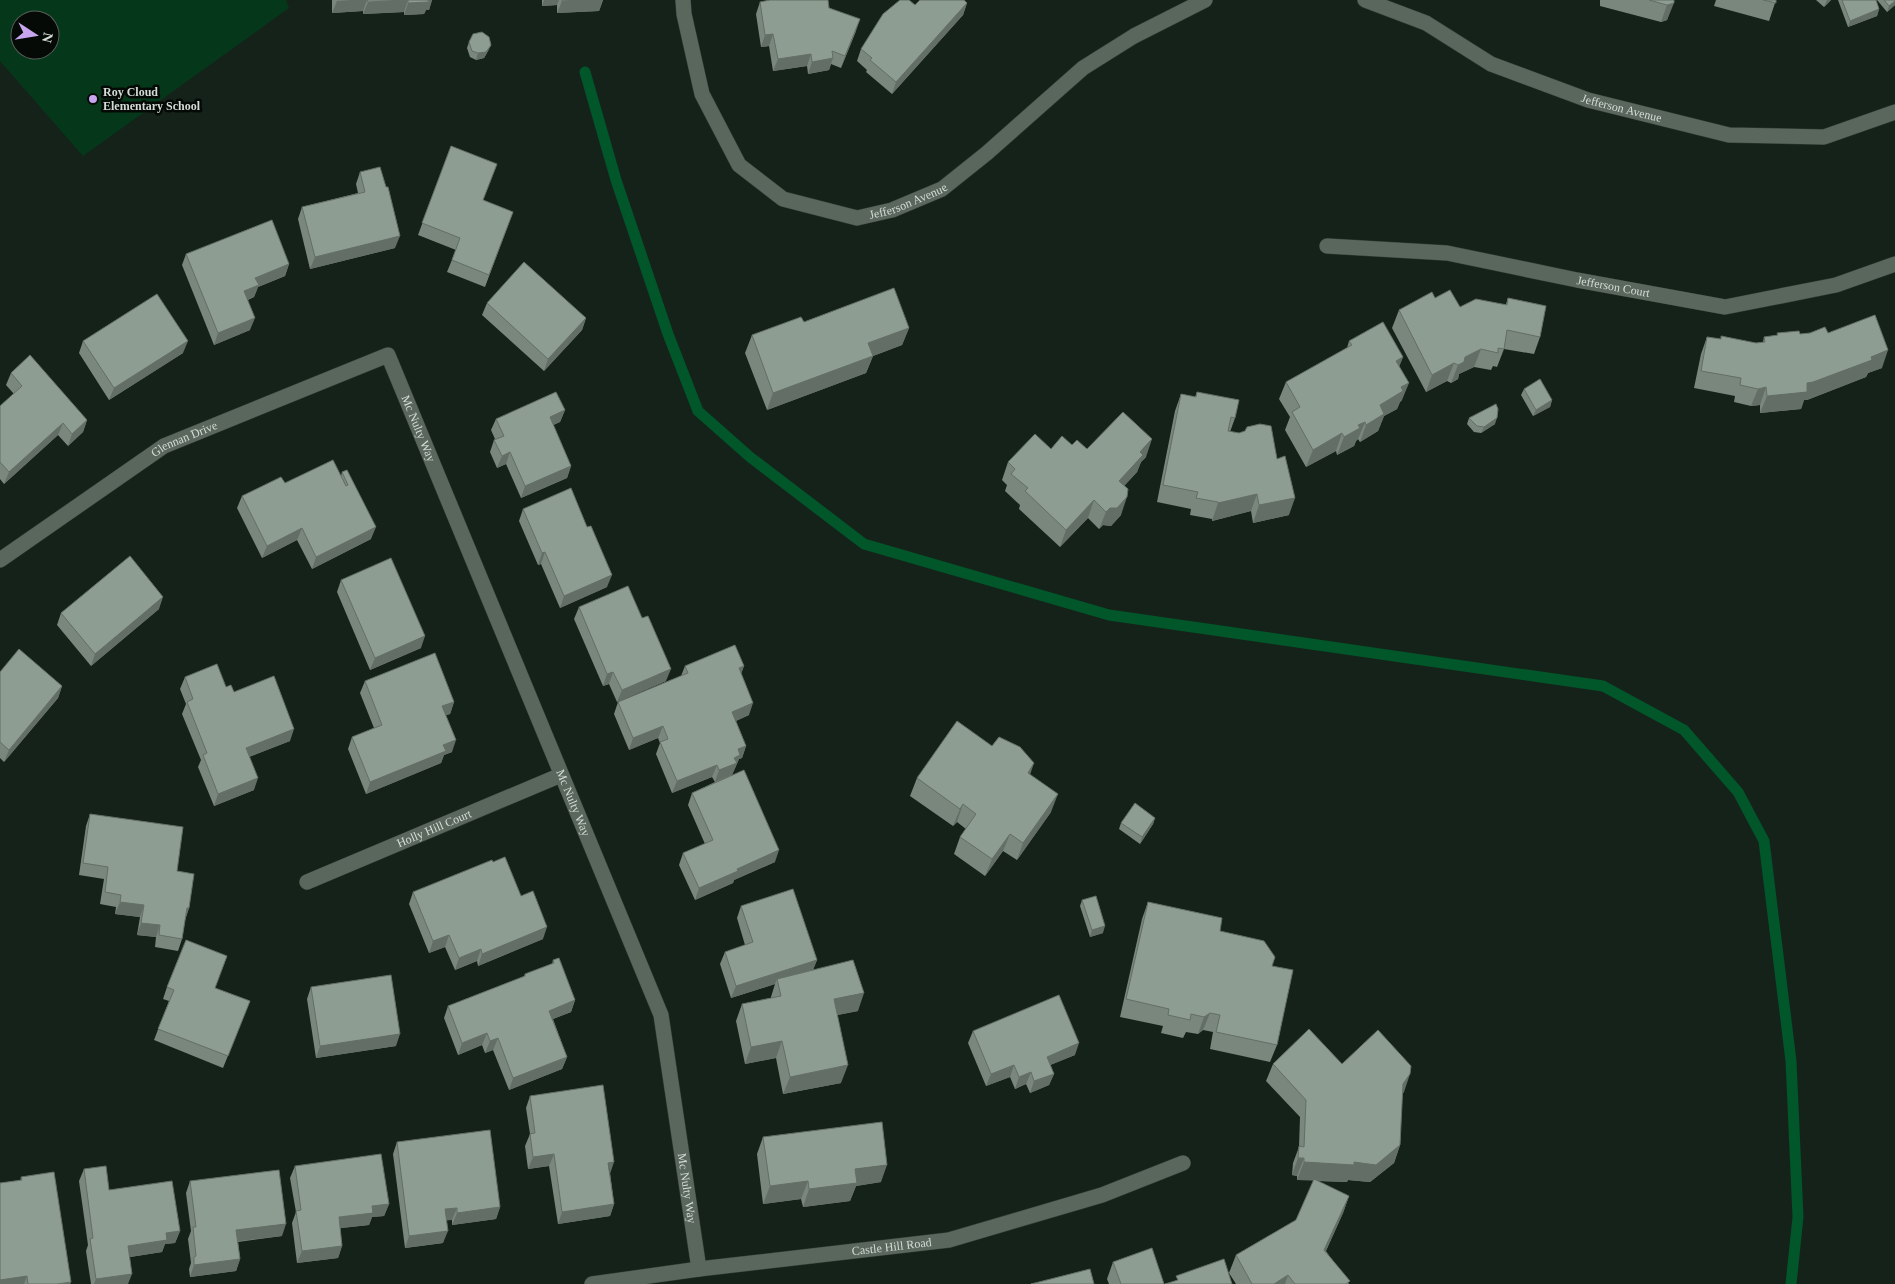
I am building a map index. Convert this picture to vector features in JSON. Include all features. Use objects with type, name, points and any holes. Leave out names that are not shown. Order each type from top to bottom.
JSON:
[{"type":"street","name":"Jefferson Avenue","points":[[683,0],[684,14],[702,94],[739,165],[783,199],[857,218],[892,210],[942,189],[987,153],[1083,68],[1134,36],[1205,0]]},
{"type":"street","name":"Jefferson Avenue","points":[[1365,0],[1426,23],[1491,64],[1579,97],[1728,135],[1824,136],[1895,112]]},
{"type":"street","name":"Jefferson Court","points":[[1327,246],[1447,253],[1577,280],[1725,307],[1836,285],[1895,264]]},
{"type":"street","name":"Glennan Drive","points":[[0,560],[164,446],[388,354]]},
{"type":"street","name":"Mc Nulty Way","points":[[388,354],[661,1015],[699,1269]]},
{"type":"street","name":"Holly Hill Court","points":[[308,882],[561,775]]},
{"type":"street","name":"Castle Hill Road","points":[[592,1284],[699,1269],[950,1240],[1102,1194],[1183,1162]]},
{"type":"green space","name":"Roy Cloud Elementary School","points":[[0,0],[286,0],[289,8],[83,156],[0,61]]},
{"type":"building","points":[[367,0],[405,0],[368,2]]},
{"type":"building","points":[[408,0],[428,0],[429,2],[408,3]]},
{"type":"building","points":[[770,0],[828,0],[829,8],[860,19],[845,56],[832,51],[833,58],[812,62],[811,54],[778,59],[773,34],[765,35],[760,2]]},
{"type":"building","points":[[900,0],[909,0],[915,5],[920,0],[964,0],[967,3],[896,82],[870,60],[872,58],[861,49],[883,14]]},
{"type":"building","points":[[1649,0],[1674,0],[1674,3],[1667,5]]},
{"type":"building","points":[[1763,0],[1776,0],[1776,3]]},
{"type":"building","points":[[1842,0],[1876,0],[1879,9],[1850,21]]},
{"type":"building","points":[[1884,0],[1895,0],[1895,1],[1889,6]]},
{"type":"building","points":[[482,32],[489,37],[491,45],[486,52],[478,53],[472,51],[469,42],[473,34]]},
{"type":"building","points":[[451,146],[497,164],[483,200],[513,212],[489,275],[452,260],[460,238],[422,223]]},
{"type":"building","points":[[380,167],[386,187],[388,187],[400,236],[315,257],[302,207],[365,192],[360,172]]},
{"type":"building","points":[[272,220],[289,264],[255,278],[259,285],[244,291],[255,318],[218,333],[186,254]]},
{"type":"building","points":[[524,262],[586,318],[548,359],[487,303]]},
{"type":"building","points":[[894,288],[909,328],[868,343],[873,356],[773,393],[752,335],[801,317],[804,322]]},
{"type":"building","points":[[1450,290],[1460,307],[1476,299],[1507,305],[1508,298],[1546,306],[1540,337],[1507,330],[1504,349],[1498,348],[1498,353],[1481,349],[1465,357],[1464,362],[1458,365],[1454,363],[1432,375],[1399,310],[1432,292],[1435,298]]},
{"type":"building","points":[[157,294],[188,341],[114,388],[83,341]]},
{"type":"building","points":[[1875,315],[1888,350],[1871,357],[1872,360],[1807,383],[1807,392],[1767,396],[1766,387],[1758,389],[1740,385],[1741,378],[1701,371],[1707,337],[1721,339],[1721,336],[1756,343],[1765,342],[1764,337],[1778,335],[1777,333],[1799,331],[1800,334],[1810,333],[1825,327],[1828,333]]},
{"type":"building","points":[[1383,322],[1403,357],[1396,361],[1409,383],[1401,387],[1403,391],[1380,405],[1384,414],[1366,425],[1365,422],[1358,425],[1360,428],[1344,437],[1342,433],[1313,450],[1292,412],[1300,407],[1286,382],[1352,345],[1349,341]]},
{"type":"building","points":[[30,355],[87,420],[72,434],[63,423],[9,472],[0,462],[0,406],[22,386],[11,373]]},
{"type":"building","points":[[1540,379],[1552,400],[1536,410],[1524,389]]},
{"type":"building","points":[[556,392],[565,410],[550,417],[571,466],[525,486],[510,452],[502,456],[494,440],[504,436],[496,419]]},
{"type":"building","points":[[1197,392],[1239,400],[1235,418],[1231,417],[1228,431],[1239,433],[1245,431],[1247,427],[1260,424],[1271,426],[1277,459],[1285,456],[1295,498],[1259,505],[1257,494],[1218,503],[1196,498],[1198,492],[1163,485],[1181,394],[1196,397]]},
{"type":"building","points":[[1496,404],[1498,409],[1497,418],[1484,427],[1477,426],[1469,418]]},
{"type":"building","points":[[1123,412],[1152,439],[1140,452],[1143,455],[1119,481],[1128,489],[1127,497],[1117,508],[1110,508],[1106,512],[1094,500],[1066,530],[1025,491],[1028,488],[1011,474],[1015,469],[1008,462],[1035,434],[1051,449],[1062,436],[1072,445],[1077,440],[1087,449]]},
{"type":"building","points":[[333,460],[346,486],[348,485],[342,472],[347,470],[376,527],[316,557],[302,528],[267,546],[242,496],[281,477],[285,483]]},
{"type":"building","points":[[571,488],[587,527],[591,526],[612,575],[564,596],[545,552],[542,553],[523,509]]},
{"type":"building","points":[[130,556],[163,597],[95,654],[61,613]]},
{"type":"building","points":[[391,558],[425,636],[375,658],[341,580]]},
{"type":"building","points":[[628,586],[642,618],[648,616],[671,669],[622,690],[613,672],[607,674],[579,607]]},
{"type":"building","points":[[735,645],[744,666],[739,668],[753,703],[732,712],[746,746],[738,749],[740,755],[734,758],[737,763],[719,770],[717,765],[677,781],[660,742],[668,739],[663,726],[633,738],[618,702],[688,673],[685,666]]},
{"type":"building","points":[[19,649],[62,686],[9,750],[0,742],[0,672]]},
{"type":"building","points":[[435,653],[454,702],[442,706],[456,740],[443,745],[446,751],[370,782],[352,737],[382,725],[365,681]]},
{"type":"building","points":[[217,664],[226,687],[231,685],[234,692],[274,676],[294,729],[246,748],[258,778],[218,794],[203,755],[207,753],[187,702],[193,699],[185,677]]},
{"type":"building","points":[[957,721],[992,746],[999,737],[1020,747],[1034,763],[1028,773],[1058,794],[1023,843],[1010,834],[992,859],[960,837],[976,814],[963,804],[960,809],[917,778]]},
{"type":"building","points":[[744,770],[779,850],[699,888],[683,853],[713,840],[692,793]]},
{"type":"building","points":[[1135,803],[1155,818],[1142,837],[1121,823]]},
{"type":"building","points":[[90,814],[183,827],[177,871],[194,874],[182,939],[159,935],[160,925],[141,923],[144,905],[120,902],[121,895],[105,892],[108,867],[83,863]]},
{"type":"building","points":[[505,857],[521,896],[533,891],[547,927],[482,954],[481,949],[459,958],[449,935],[433,941],[413,892],[492,860],[493,862]]},
{"type":"building","points":[[793,889],[817,960],[736,986],[725,952],[753,942],[741,906]]},
{"type":"building","points":[[1096,896],[1105,926],[1092,930],[1082,900]]},
{"type":"building","points":[[1148,902],[1222,918],[1220,931],[1264,941],[1275,957],[1272,966],[1293,970],[1277,1045],[1216,1032],[1220,1015],[1210,1013],[1204,1017],[1191,1014],[1190,1020],[1168,1015],[1169,1009],[1126,999]]},
{"type":"building","points":[[186,940],[227,956],[215,988],[250,1001],[228,1056],[158,1029],[174,990],[167,987]]},
{"type":"building","points":[[559,958],[575,1000],[549,1011],[567,1057],[513,1078],[498,1038],[490,1041],[487,1033],[462,1043],[448,1006],[525,976],[525,974],[554,963],[553,960]]},
{"type":"building","points":[[853,960],[864,993],[834,999],[848,1065],[790,1077],[782,1041],[751,1047],[742,1004],[781,996],[777,979]]},
{"type":"building","points":[[391,975],[400,1034],[320,1046],[311,987]]},
{"type":"building","points":[[1059,995],[1079,1043],[1047,1057],[1054,1074],[1034,1081],[1031,1072],[1019,1077],[1014,1065],[991,1074],[973,1031]]},
{"type":"building","points":[[1309,1029],[1342,1064],[1378,1030],[1411,1066],[1410,1074],[1403,1084],[1400,1145],[1376,1165],[1354,1162],[1354,1165],[1304,1162],[1304,1158],[1298,1158],[1299,1146],[1304,1147],[1306,1100],[1273,1064]]},
{"type":"building","points":[[603,1085],[614,1162],[608,1163],[614,1204],[562,1212],[554,1154],[533,1157],[530,1134],[535,1133],[530,1096]]},
{"type":"building","points":[[882,1122],[887,1165],[855,1169],[857,1183],[809,1189],[808,1181],[770,1186],[763,1137]]},
{"type":"building","points":[[490,1130],[500,1207],[457,1213],[457,1208],[445,1209],[448,1231],[409,1236],[397,1142]]},
{"type":"building","points":[[381,1154],[389,1204],[372,1206],[373,1213],[339,1217],[342,1246],[302,1251],[296,1211],[301,1210],[295,1166]]},
{"type":"building","points":[[106,1166],[109,1190],[172,1181],[180,1231],[166,1233],[167,1240],[128,1246],[132,1274],[96,1279],[90,1239],[93,1238],[84,1169]]},
{"type":"building","points":[[279,1170],[286,1224],[236,1230],[240,1259],[194,1265],[194,1257],[196,1256],[193,1227],[196,1227],[190,1181]]},
{"type":"building","points":[[54,1172],[71,1282],[28,1284],[27,1276],[0,1280],[0,1183],[22,1180],[21,1177]]},
{"type":"building","points":[[1314,1179],[1349,1196],[1324,1250],[1350,1281],[1346,1284],[1295,1284],[1288,1275],[1274,1284],[1252,1284],[1236,1255],[1296,1220]]},
{"type":"building","points":[[1152,1248],[1164,1284],[1121,1284],[1113,1262]]},
{"type":"building","points":[[1224,1259],[1232,1284],[1165,1284],[1178,1280],[1176,1276]]},
{"type":"building","points":[[1090,1269],[1094,1284],[1031,1284]]},
{"type":"waterway","points":[[585,72],[616,180],[668,334],[698,411],[750,457],[864,544],[1109,615],[1603,686],[1684,730],[1738,792],[1764,841],[1791,1061],[1798,1217],[1791,1284]]},
{"type":"place","name":"Roy Cloud Elementary School","points":[[93,99]]}]
